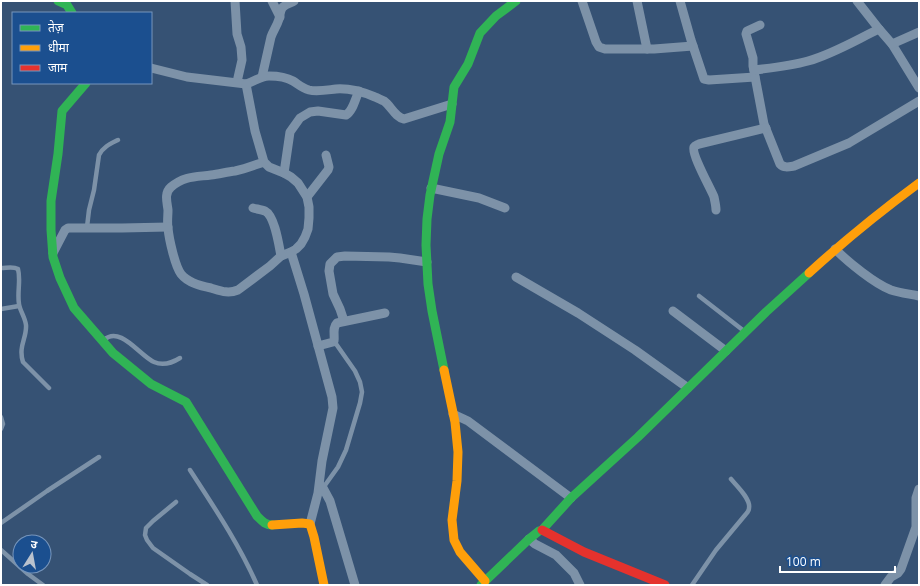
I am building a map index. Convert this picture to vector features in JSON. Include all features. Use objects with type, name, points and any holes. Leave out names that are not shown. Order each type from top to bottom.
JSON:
[{"type":"main road","points":[[58,1],[67,6],[71,12]]},
{"type":"main road","points":[[510,2],[480,33],[468,64],[454,87],[450,122],[439,154],[431,188],[427,219],[428,284],[432,311],[455,422],[458,452],[457,481],[452,520],[454,540],[460,552],[483,583],[529,539],[542,530],[571,498],[638,437],[766,312],[835,249],[919,183]]},
{"type":"main road","points":[[85,84],[62,111],[58,154],[51,201],[52,253],[60,278],[74,308],[113,353],[151,384],[186,402],[257,516],[264,523],[268,525],[310,524],[324,585]]},
{"type":"main road","points":[[542,530],[584,552],[665,585]]},
{"type":"street","points":[[235,1],[237,34],[241,47],[242,60],[241,83],[264,162],[269,167],[284,172],[298,183],[307,197],[309,207],[308,228],[301,244],[296,249],[281,256],[238,290],[229,293],[224,292],[186,279],[178,270],[168,227],[167,193],[171,187],[189,177],[213,175],[264,162]]},
{"type":"street","points":[[272,1],[280,17]]},
{"type":"street","points":[[262,77],[271,37],[280,17],[282,7],[294,1]]},
{"type":"street","points":[[582,1],[599,47],[605,49],[647,49],[693,46]]},
{"type":"street","points":[[637,1],[647,49]]},
{"type":"street","points":[[680,1],[703,77],[706,80],[754,74],[810,60],[826,55],[879,29]]},
{"type":"street","points":[[857,1],[892,44],[919,88]]},
{"type":"street","points":[[760,25],[748,31],[746,34],[753,58],[752,63],[754,74],[766,128],[780,164],[783,167],[789,167],[849,143],[919,101]]},
{"type":"street","points":[[892,44],[919,32]]},
{"type":"street","points":[[152,68],[187,77],[241,83],[250,83],[262,77],[269,76],[286,78],[311,91],[352,89],[383,101],[399,117],[404,119],[452,104]]},
{"type":"street","points":[[284,172],[290,132],[300,118],[310,112],[318,111],[346,115],[350,111],[358,91]]},
{"type":"street","points":[[716,210],[715,201],[694,152],[694,146],[766,128]]},
{"type":"street","points":[[307,197],[328,170],[329,167],[326,155]]},
{"type":"street","points":[[431,188],[479,198],[505,208]]},
{"type":"street","points":[[253,208],[268,214],[273,223],[281,256]]},
{"type":"street","points":[[52,253],[65,230],[68,228],[168,227]]},
{"type":"street","points":[[835,249],[844,258],[880,285],[891,290],[919,296]]},
{"type":"street","points":[[291,252],[332,397],[333,408],[322,461],[321,486],[310,524]]},
{"type":"street","points":[[344,321],[333,294],[329,271],[330,264],[337,257],[389,257],[427,262]]},
{"type":"street","points":[[516,277],[578,313],[635,350],[688,388]]},
{"type":"street","points":[[673,311],[726,351]]},
{"type":"street","points":[[318,346],[334,341],[335,325],[337,323],[385,313]]},
{"type":"street","points":[[453,414],[468,421],[571,498]]},
{"type":"street","points":[[321,486],[330,502],[355,585]]},
{"type":"street","points":[[885,585],[891,577],[898,573],[901,569],[917,528],[916,498],[919,489]]},
{"type":"street","points":[[529,539],[535,544],[556,555],[574,573],[580,585]]},
{"type":"lane","points":[[88,227],[89,210],[94,190],[99,155],[101,150],[118,140]]},
{"type":"lane","points":[[1,268],[12,267],[18,269],[19,306],[26,324],[21,356],[23,362],[49,388]]},
{"type":"lane","points":[[699,296],[745,332]]},
{"type":"lane","points":[[1,309],[19,306]]},
{"type":"lane","points":[[103,342],[108,337],[112,336],[124,339],[153,362],[168,363],[180,358]]},
{"type":"lane","points":[[321,486],[338,467],[346,450],[362,392],[360,382],[355,371],[334,341]]},
{"type":"lane","points":[[1,417],[3,424],[1,429]]},
{"type":"lane","points":[[1,524],[47,491],[100,457]]},
{"type":"lane","points":[[190,470],[225,524],[257,585]]},
{"type":"lane","points":[[692,585],[716,550],[749,509],[750,505],[746,497],[731,479]]},
{"type":"lane","points":[[176,502],[146,528],[145,535],[153,548],[207,585]]},
{"type":"lane","points":[[1,550],[43,585]]},
{"type":"traffic: fast","points":[[58,1],[67,5],[71,12]]},
{"type":"traffic: fast","points":[[444,370],[428,284],[426,245],[430,195],[439,154],[450,122],[454,87],[468,64],[480,33],[496,16],[516,1]]},
{"type":"traffic: fast","points":[[85,84],[62,111],[58,154],[51,201],[53,257],[60,278],[74,308],[113,353],[151,384],[186,402],[257,516],[265,523],[272,525]]},
{"type":"traffic: fast","points":[[481,585],[529,539],[542,530],[571,498],[638,437],[766,312],[809,273]]},
{"type":"traffic: slow","points":[[809,273],[863,226],[919,183]]},
{"type":"traffic: slow","points":[[444,370],[455,422],[458,452],[457,481],[452,520],[454,540],[460,552],[485,581]]},
{"type":"traffic: slow","points":[[272,525],[302,523],[310,524],[324,585]]},
{"type":"traffic: jam","points":[[542,530],[584,552],[665,585]]}]
